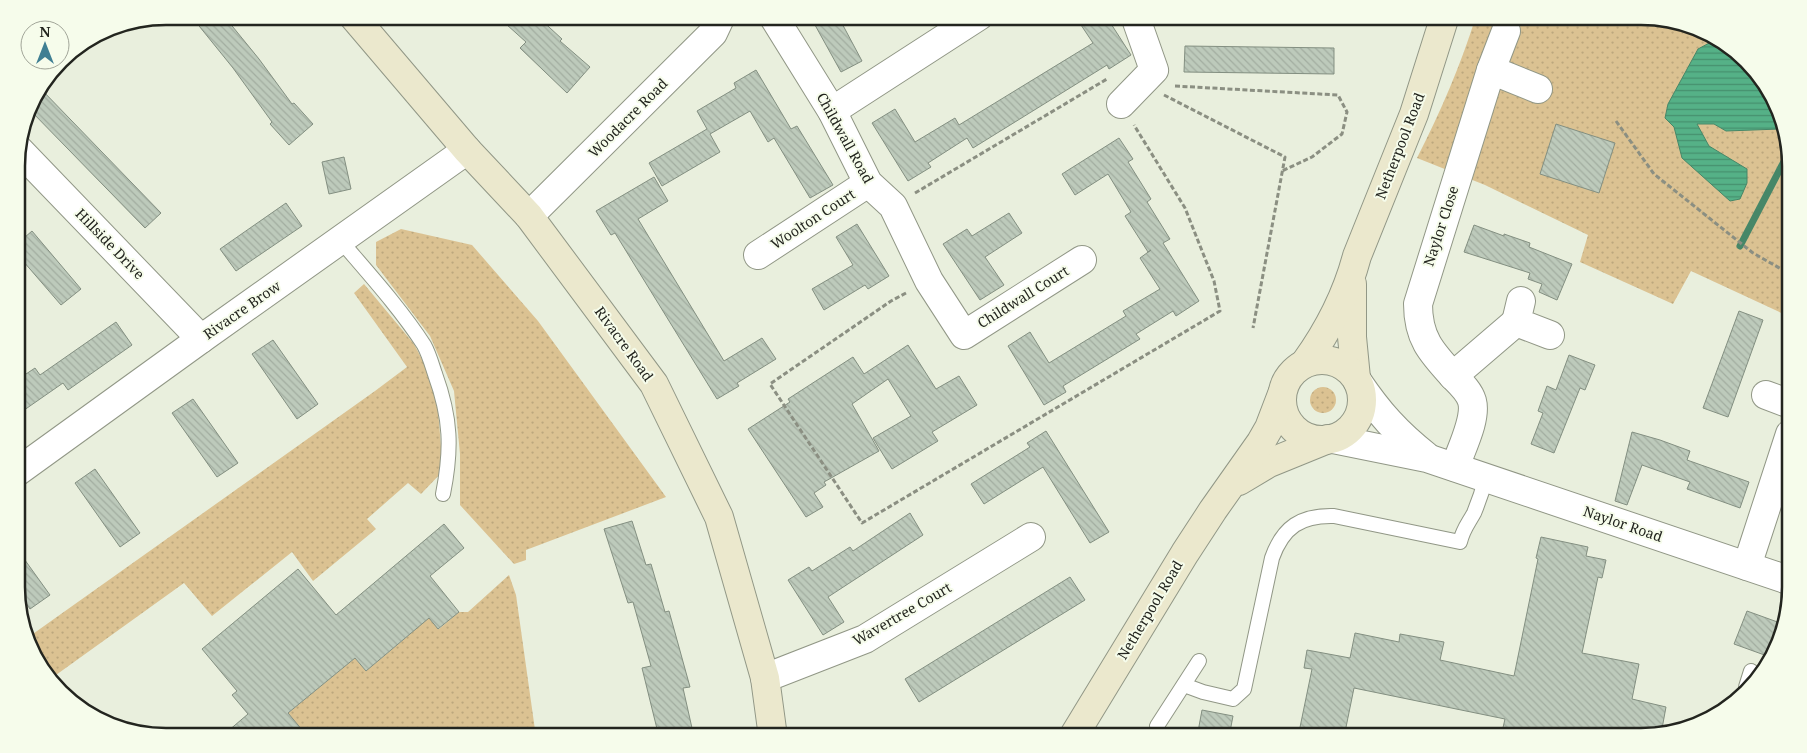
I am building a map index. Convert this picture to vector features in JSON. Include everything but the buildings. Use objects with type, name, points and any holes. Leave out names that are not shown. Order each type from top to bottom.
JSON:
[{"type":"main road","name":"Rivacre Road","points":[[361,25],[467,150],[529,216],[654,384],[719,518],[765,678],[772,728]]},
{"type":"main road","name":"Netherpool Road","points":[[1305,363],[1320,342],[1352,275],[1357,256],[1414,114],[1443,25]]},
{"type":"main road","name":"Netherpool Road","points":[[1352,275],[1352,337],[1357,380]]},
{"type":"main road","points":[[1322,359],[1335,361],[1347,368],[1357,380],[1362,396],[1357,420],[1348,430],[1330,439],[1303,436],[1292,426],[1283,409],[1282,394],[1286,382],[1294,371],[1305,363],[1322,359]]},
{"type":"main road","name":"Netherpool Road","points":[[1078,728],[1185,552],[1269,428],[1282,394]]},
{"type":"main road","name":"Netherpool Road","points":[[1232,485],[1269,463],[1330,439]]},
{"type":"street","name":"Woodacre Road","points":[[529,216],[713,33],[717,25]]},
{"type":"street","name":"Childwall Road","points":[[779,25],[832,111],[868,183],[893,206],[929,281],[964,335]]},
{"type":"street","points":[[832,111],[964,25]]},
{"type":"street","points":[[1121,104],[1154,70],[1138,25]]},
{"type":"street","name":"Naylor Close","points":[[1455,466],[1471,424],[1472,402],[1466,389],[1432,354],[1423,338],[1418,320],[1418,304],[1491,70],[1506,31]]},
{"type":"street","points":[[1491,70],[1538,89]]},
{"type":"street","name":"Rivacre Brow","points":[[25,466],[467,150]]},
{"type":"street","name":"Hillside Drive","points":[[25,156],[201,339]]},
{"type":"street","name":"Woolton Court","points":[[758,255],[868,183]]},
{"type":"street","name":"Childwall Court","points":[[964,335],[1082,260]]},
{"type":"street","points":[[1453,376],[1519,311],[1550,335]]},
{"type":"street","points":[[1357,380],[1389,423],[1427,458]]},
{"type":"street","name":"Naylor Road","points":[[1330,439],[1427,458],[1455,466],[1782,578]]},
{"type":"street","points":[[1747,566],[1782,459]]},
{"type":"street","name":"Wavertree Court","points":[[765,678],[865,639],[1032,537]]},
{"type":"lane","points":[[340,240],[397,308],[425,347],[443,396],[449,434],[448,465],[442,494]]},
{"type":"lane","points":[[1184,685],[1203,692],[1233,699],[1244,689],[1272,558],[1284,534],[1293,526],[1306,519],[1318,516],[1334,516],[1460,542],[1463,529],[1473,515],[1480,499],[1486,477]]},
{"type":"lane","points":[[1157,726],[1199,661]]},
{"type":"lane","points":[[1749,678],[1751,671]]},
{"type":"path","points":[[1142,84],[1285,157],[1253,328]]},
{"type":"path","points":[[1142,84],[1338,96],[1347,112],[1342,134],[1312,157],[1282,171]]},
{"type":"path","points":[[1616,121],[1654,174],[1753,253],[1782,269]]},
{"type":"shaded area","points":[[1473,25],[1651,25],[1678,30],[1695,36],[1727,54],[1741,66],[1763,95],[1777,129],[1781,147],[1782,313],[1691,271],[1673,304],[1580,262],[1588,235],[1485,185],[1417,158],[1434,124],[1464,53]]},
{"type":"shaded area","points":[[1710,43],[1741,66],[1763,95],[1777,129],[1726,131],[1714,124],[1697,124],[1709,146],[1747,169],[1747,183],[1740,199],[1730,201],[1682,158],[1674,127],[1665,118],[1668,104],[1698,49]]},
{"type":"shaded area","points":[[401,229],[472,245],[538,321],[666,497],[526,550],[526,560],[514,564],[460,505],[460,454],[454,391],[430,336],[376,265],[376,242]]},
{"type":"shaded area","points":[[364,284],[414,344],[436,386],[443,471],[421,494],[408,483],[367,519],[376,529],[313,581],[292,552],[212,616],[184,583],[56,675],[44,658],[33,634],[407,367],[354,293]]},
{"type":"shaded area","points":[[1323,387],[1332,391],[1336,400],[1332,409],[1323,413],[1314,409],[1310,400],[1314,391]]},
{"type":"shaded area","points":[[509,575],[516,595],[535,728],[294,728],[288,713],[355,658],[366,671],[409,635],[389,611],[409,594],[439,629],[459,612],[468,612]]},
{"type":"waterway","points":[[1740,246],[1782,165]]}]
